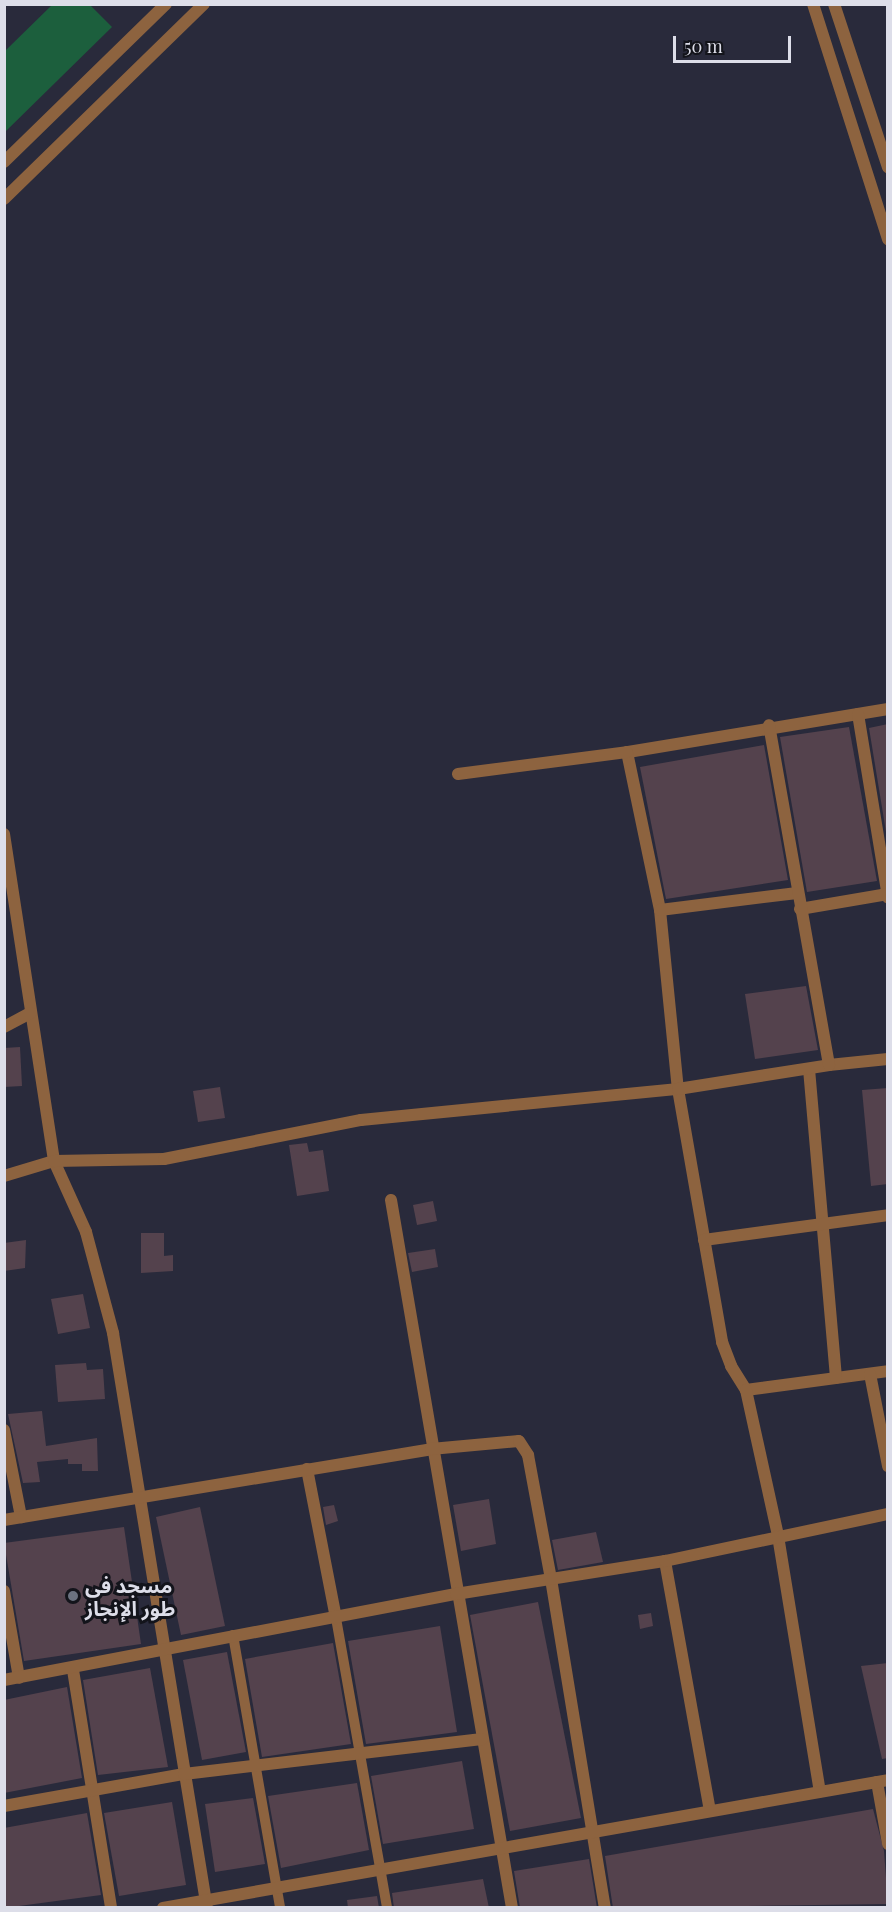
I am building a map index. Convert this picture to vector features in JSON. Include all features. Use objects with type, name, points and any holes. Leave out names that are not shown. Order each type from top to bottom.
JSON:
[{"type":"street","points":[[4,162],[166,4]]},
{"type":"street","points":[[4,199],[204,4]]},
{"type":"street","points":[[813,4],[888,239]]},
{"type":"street","points":[[834,4],[888,166]]},
{"type":"street","points":[[458,774],[627,752],[769,725],[888,709]]},
{"type":"street","points":[[800,909],[887,895],[858,714]]},
{"type":"street","points":[[769,725],[829,1065]]},
{"type":"street","points":[[627,752],[660,910],[678,1089],[722,1342],[746,1390],[778,1536],[820,1792]]},
{"type":"street","points":[[4,834],[54,1161],[76,1207],[103,1288],[136,1497],[207,1904]]},
{"type":"street","points":[[660,910],[797,893]]},
{"type":"street","points":[[4,1027],[30,1013]]},
{"type":"street","points":[[4,1176],[54,1161],[164,1159],[361,1120],[678,1089],[829,1065],[888,1059]]},
{"type":"street","points":[[808,1069],[836,1378]]},
{"type":"street","points":[[391,1200],[431,1449],[512,1908]]},
{"type":"street","points":[[704,1240],[821,1226],[888,1215]]},
{"type":"street","points":[[746,1390],[888,1371]]},
{"type":"street","points":[[870,1374],[888,1466]]},
{"type":"street","points":[[4,1430],[21,1517]]},
{"type":"street","points":[[4,1520],[431,1449],[519,1440],[528,1455],[551,1579],[604,1908]]},
{"type":"street","points":[[307,1469],[336,1618],[387,1908]]},
{"type":"street","points":[[4,1680],[163,1653],[233,1635],[336,1618],[456,1594],[665,1561],[888,1514]]},
{"type":"street","points":[[665,1561],[710,1811]]},
{"type":"street","points":[[4,1591],[19,1678]]},
{"type":"street","points":[[233,1635],[280,1908]]},
{"type":"street","points":[[73,1670],[94,1790],[111,1908]]},
{"type":"street","points":[[4,1806],[184,1774],[255,1769],[482,1739]]},
{"type":"street","points":[[163,1908],[207,1904],[276,1888],[380,1869],[882,1781],[888,1844]]},
{"type":"green space","points":[[53,4],[90,5],[112,27],[5,132],[5,51]]},
{"type":"building","points":[[888,724],[888,844],[869,728]]},
{"type":"building","points":[[849,727],[877,881],[807,892],[780,737]]},
{"type":"building","points":[[764,745],[788,880],[666,899],[640,767]]},
{"type":"building","points":[[806,986],[818,1050],[755,1059],[745,994]]},
{"type":"building","points":[[20,1047],[22,1086],[4,1087],[4,1048]]},
{"type":"building","points":[[220,1087],[225,1118],[198,1122],[193,1091]]},
{"type":"building","points":[[888,1088],[888,1184],[871,1186],[862,1090]]},
{"type":"building","points":[[307,1143],[309,1152],[323,1150],[329,1191],[297,1196],[289,1145]]},
{"type":"building","points":[[433,1201],[437,1221],[417,1225],[413,1205]]},
{"type":"building","points":[[141,1233],[164,1233],[164,1256],[173,1255],[173,1271],[141,1273]]},
{"type":"building","points":[[26,1240],[25,1268],[4,1271],[4,1243]]},
{"type":"building","points":[[435,1249],[438,1267],[412,1272],[408,1253]]},
{"type":"building","points":[[83,1294],[90,1328],[58,1334],[51,1299]]},
{"type":"building","points":[[86,1363],[87,1370],[103,1369],[105,1399],[58,1402],[55,1365]]},
{"type":"building","points":[[42,1411],[46,1446],[97,1438],[98,1471],[82,1471],[82,1464],[68,1464],[68,1459],[37,1462],[40,1482],[23,1483],[8,1414]]},
{"type":"building","points":[[489,1499],[496,1544],[461,1551],[453,1505]]},
{"type":"building","points":[[334,1505],[338,1521],[326,1525],[323,1507]]},
{"type":"building","points":[[200,1507],[225,1626],[181,1635],[156,1517]]},
{"type":"building","name":"مسجد في طور الإنجاز","points":[[124,1527],[141,1644],[24,1661],[4,1543]]},
{"type":"building","points":[[596,1532],[603,1562],[558,1570],[552,1540]]},
{"type":"building","points":[[538,1602],[581,1818],[510,1831],[470,1615]]},
{"type":"building","points":[[651,1613],[653,1626],[640,1629],[638,1615]]},
{"type":"building","points":[[440,1626],[457,1732],[366,1744],[348,1641]]},
{"type":"building","points":[[333,1643],[351,1744],[262,1757],[245,1659]]},
{"type":"building","points":[[227,1652],[246,1752],[202,1760],[183,1660]]},
{"type":"building","points":[[888,1663],[888,1758],[882,1759],[861,1666]]},
{"type":"building","points":[[150,1668],[168,1767],[98,1775],[83,1680]]},
{"type":"building","points":[[67,1687],[82,1778],[4,1793],[4,1700]]},
{"type":"building","points":[[462,1761],[474,1829],[383,1844],[371,1776]]},
{"type":"building","points":[[357,1783],[369,1850],[281,1868],[268,1796]]},
{"type":"building","points":[[253,1798],[265,1864],[215,1872],[205,1804]]},
{"type":"building","points":[[172,1802],[186,1885],[119,1896],[104,1813]]},
{"type":"building","points":[[873,1809],[884,1851],[888,1904],[613,1908],[605,1856]]},
{"type":"building","points":[[87,1813],[101,1895],[4,1908],[4,1828]]},
{"type":"building","points":[[589,1859],[597,1908],[520,1908],[514,1871]]},
{"type":"building","points":[[483,1879],[489,1908],[394,1908],[392,1893]]},
{"type":"building","points":[[377,1896],[379,1908],[348,1908],[347,1900]]},
{"type":"place","name":"مسجد في طور الإنجاز","points":[[73,1596]]}]
